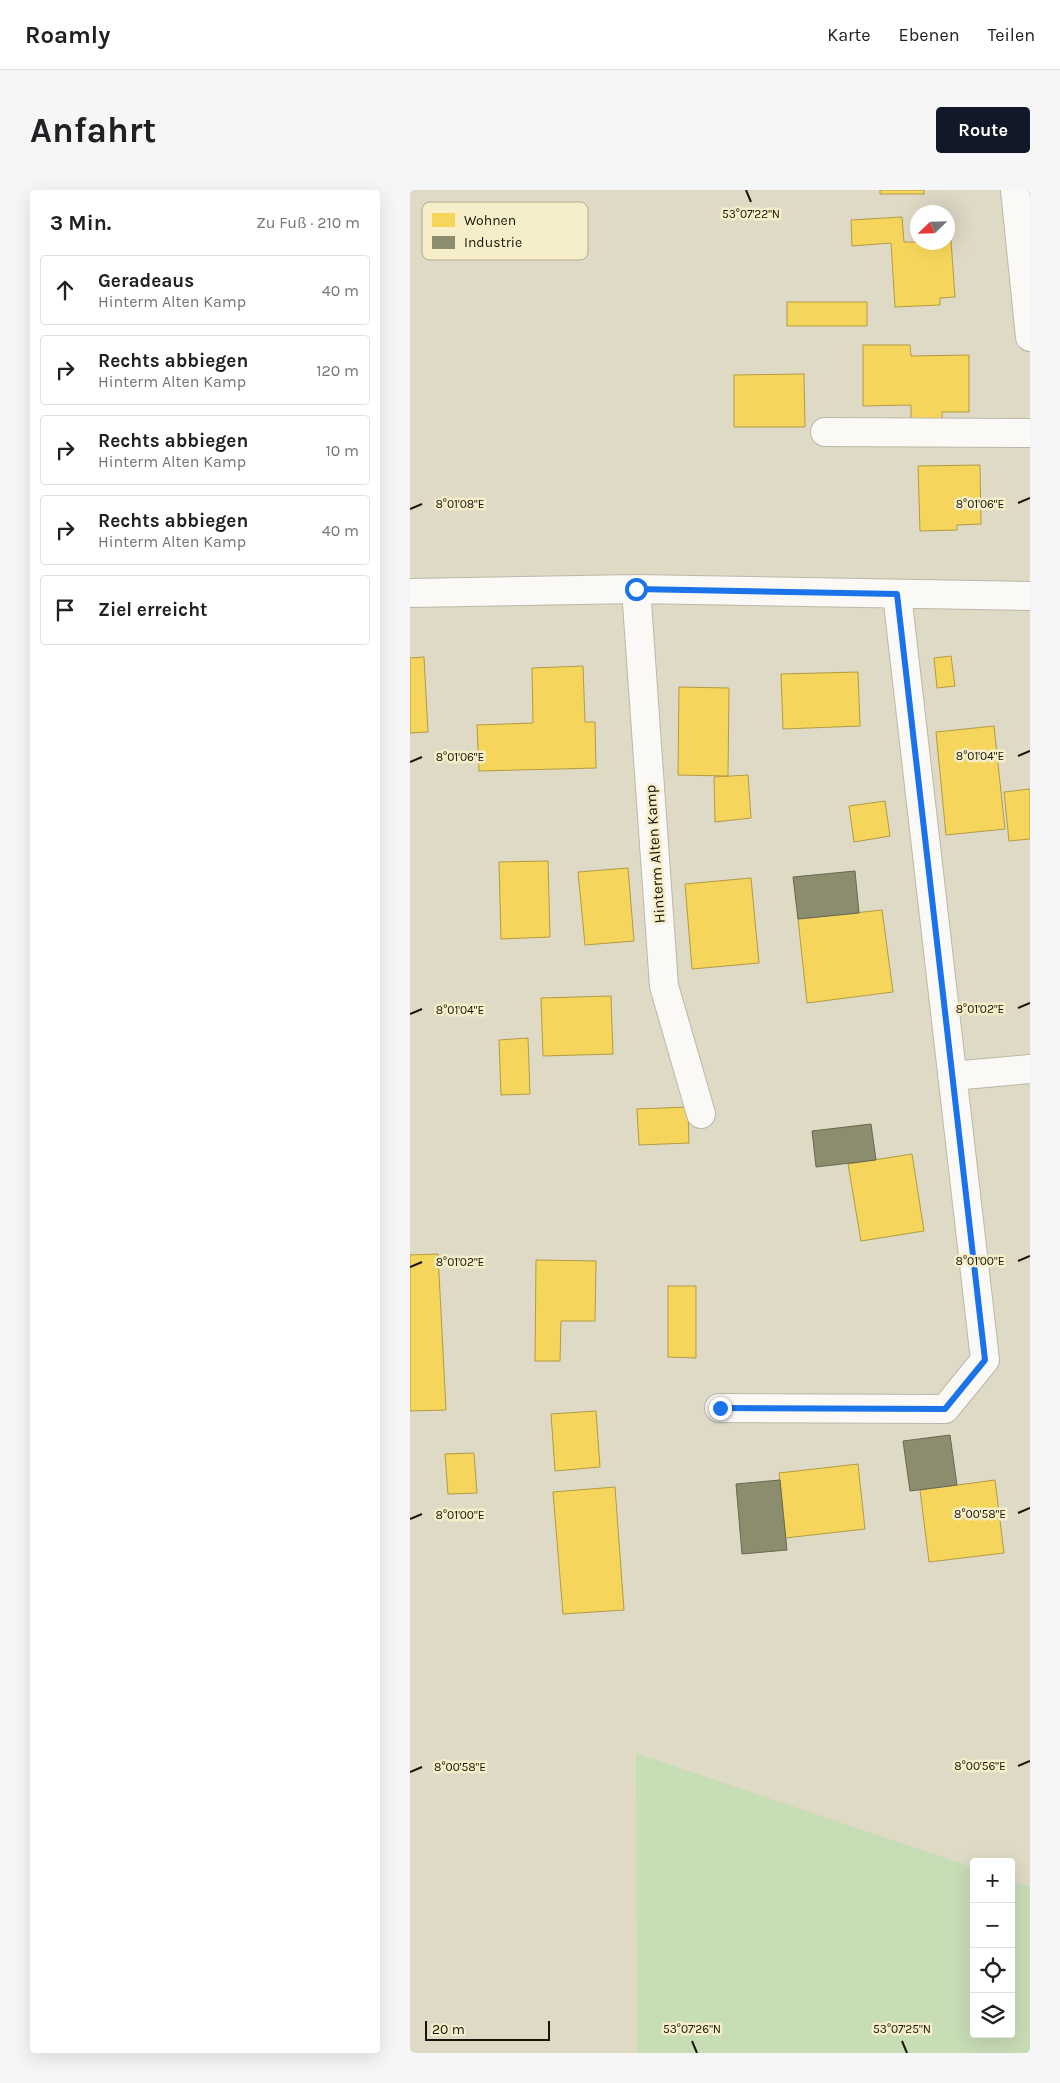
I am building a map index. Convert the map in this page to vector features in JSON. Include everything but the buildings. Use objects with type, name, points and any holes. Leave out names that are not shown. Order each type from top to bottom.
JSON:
[{"type":"street","points":[[1015,190],[1030,337]]},
{"type":"street","points":[[825,432],[1030,433]]},
{"type":"street","points":[[410,593],[636,589],[1030,596]]},
{"type":"street","name":"Hinterm Alten Kamp","points":[[636,589],[664,986],[701,1114]]},
{"type":"street","points":[[720,1408],[945,1409],[985,1360],[897,594]]},
{"type":"street","points":[[952,1076],[1030,1069]]},
{"type":"green space","points":[[636,1753],[970,1867],[970,2038],[1015,2038],[1015,1882],[1030,1887],[1030,2053],[637,2053]]},
{"type":"route","points":[[636,589],[897,594],[985,1360],[945,1409],[720,1408]]}]
